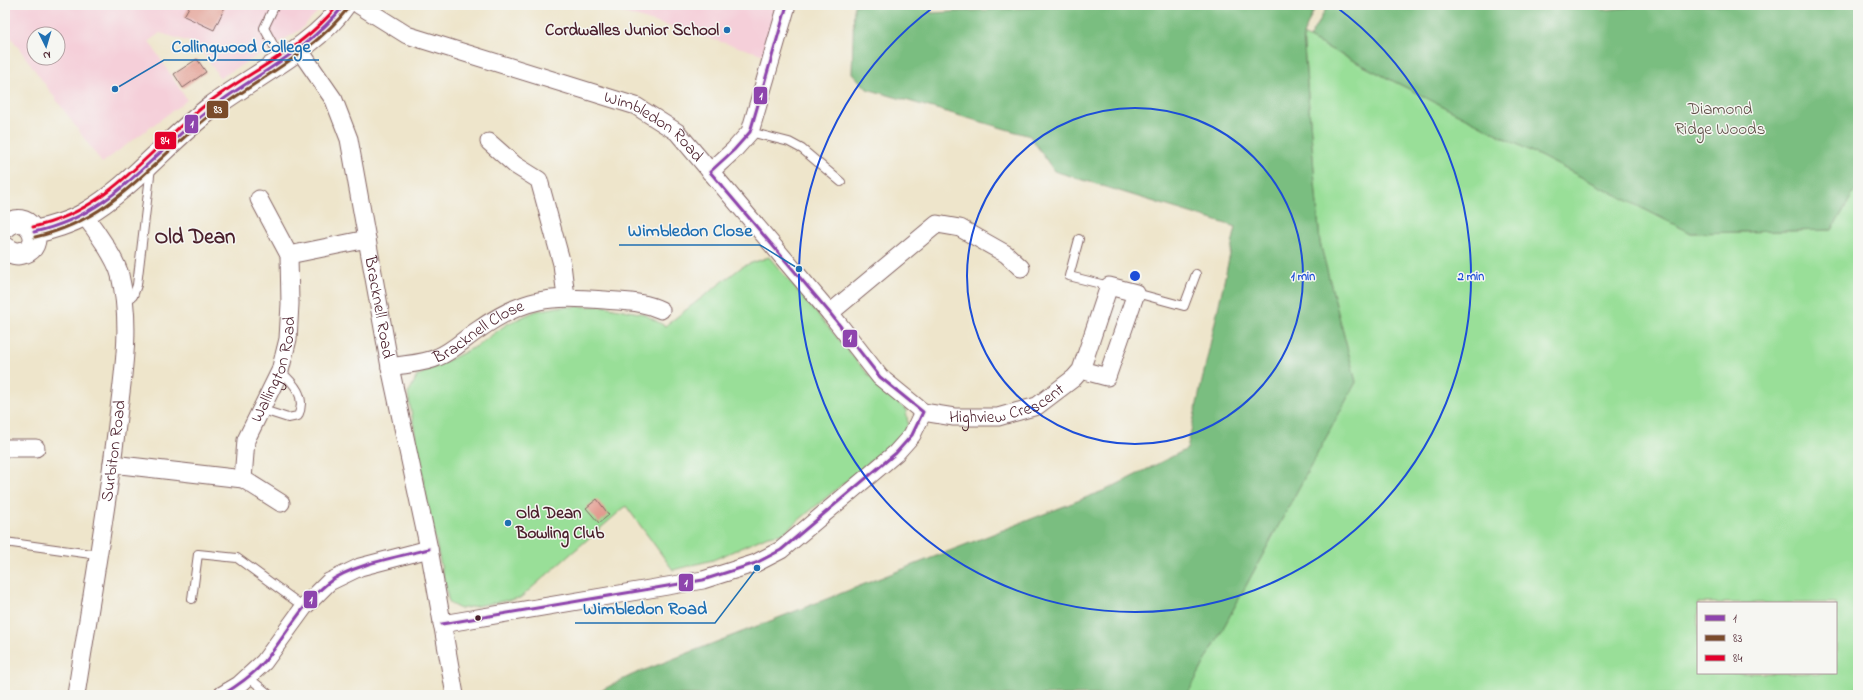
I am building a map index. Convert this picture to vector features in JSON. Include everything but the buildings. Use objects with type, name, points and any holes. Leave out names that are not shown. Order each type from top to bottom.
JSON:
[{"type":"street","points":[[34,232],[44,230],[84,215],[106,200],[212,107],[320,32],[338,14],[344,5]]},
{"type":"street","name":"Wimbledon Road","points":[[359,5],[407,35],[636,106],[677,132],[830,314],[880,377],[923,412]]},
{"type":"street","points":[[710,172],[734,150],[750,132],[787,5]]},
{"type":"street","name":"Bracknell Road","points":[[290,54],[334,100],[349,139],[390,367],[429,550],[455,695]]},
{"type":"street","points":[[489,142],[515,165],[539,180],[562,264],[566,297]]},
{"type":"street","name":"Wallington Road","points":[[243,479],[246,440],[280,371],[288,339],[290,304],[289,255],[258,199]]},
{"type":"street","name":"Surbiton Road","points":[[76,695],[112,464],[127,338],[124,302],[119,273],[99,235],[84,215]]},
{"type":"street","points":[[5,227],[9,223],[17,220],[30,225],[34,232],[34,240],[28,250],[20,254],[14,254],[5,248]]},
{"type":"street","points":[[830,314],[937,224],[960,228],[1006,254],[1021,268]]},
{"type":"street","points":[[289,255],[367,239]]},
{"type":"street","points":[[1108,286],[1136,293]]},
{"type":"street","name":"Highview Crescent","points":[[923,412],[954,417],[998,417],[1037,406],[1074,378],[1081,370],[1108,286]]},
{"type":"street","name":"Highview Crescent","points":[[1081,370],[1107,377],[1136,293]]},
{"type":"street","name":"Bracknell Close","points":[[390,367],[437,358],[457,347],[505,312],[539,300],[566,297],[649,304],[661,310]]},
{"type":"street","points":[[442,624],[703,580],[756,564],[781,550],[896,453],[912,435],[923,412]]},
{"type":"street","points":[[5,448],[36,448]]},
{"type":"street","points":[[112,464],[243,479],[281,503]]},
{"type":"street","points":[[222,695],[239,685],[264,662],[304,607],[329,582],[360,567],[429,550]]},
{"type":"lane","points":[[275,5],[264,28],[290,54]]},
{"type":"lane","points":[[750,132],[789,142],[841,182]]},
{"type":"lane","points":[[124,302],[133,296],[137,285],[152,160]]},
{"type":"lane","points":[[1079,239],[1069,276],[1108,286]]},
{"type":"lane","points":[[1136,293],[1184,306],[1196,274]]},
{"type":"lane","points":[[260,409],[288,418],[298,416],[301,409],[301,398],[294,384],[280,371]]},
{"type":"lane","points":[[5,542],[98,555]]},
{"type":"lane","points":[[192,599],[198,554],[238,558],[304,607]]},
{"type":"lane","points":[[248,677],[270,695]]},
{"type":"shaded area","points":[[5,5],[324,5],[300,30],[220,78],[197,44],[160,33],[149,41],[187,100],[102,163],[32,66],[66,66],[66,26],[26,26],[26,58],[5,29]]},
{"type":"shaded area","name":"Cordwalles Junior School","points":[[597,5],[780,5],[765,55]]},
{"type":"green space","points":[[854,5],[930,5],[931,13],[1081,5],[1316,5],[1303,35],[1320,243],[1356,382],[1187,695],[592,695],[632,675],[1108,489],[1187,449],[1236,227],[1054,171],[1030,136],[867,89],[852,73]]},
{"type":"green space","name":"Diamond Ridge Woods","points":[[1328,5],[1586,5],[1602,10],[1657,5],[1858,5],[1858,185],[1832,230],[1691,233],[1309,38]]},
{"type":"green space","points":[[1303,35],[1691,233],[1832,230],[1858,185],[1858,695],[1187,695],[1356,382],[1320,243]]},
{"type":"green space","points":[[769,257],[879,387],[906,410],[908,424],[901,436],[782,534],[768,536],[713,560],[673,570],[626,506],[520,598],[460,609],[449,603],[429,511],[408,394],[417,376],[477,346],[507,324],[536,311],[558,307],[604,306],[644,314],[665,326],[743,266]]},
{"type":"transit line","name":"84","points":[[33,227],[60,219],[85,207],[107,192],[127,176],[186,121],[208,103],[293,47],[309,34],[338,5]]},
{"type":"transit line","name":"1","points":[[34,232],[63,223],[88,211],[110,197],[213,107],[282,60],[315,35],[344,5]]},
{"type":"transit line","name":"1","points":[[710,172],[734,150],[750,132],[787,5]]},
{"type":"transit line","name":"83","points":[[35,237],[63,228],[89,216],[111,202],[214,112],[231,99],[285,64],[318,39],[348,8]]},
{"type":"transit line","name":"1","points":[[442,624],[703,580],[756,563],[781,550],[896,453],[912,435],[923,412],[880,377],[830,313],[710,172]]},
{"type":"transit line","name":"1","points":[[222,695],[245,680],[265,661],[310,600],[328,583],[337,577],[362,566],[429,549]]},
{"type":"place","name":"Cordwalles Junior School","points":[[727,30]]},
{"type":"place","name":"Collingwood College","points":[[115,89]]},
{"type":"place","name":"Wimbledon Close","points":[[799,269]]},
{"type":"place","name":"Old Dean Bowling Club","points":[[508,523]]},
{"type":"place","name":"Wimbledon Road","points":[[757,568]]},
{"type":"district","name":"Old Dean","points":[[195,238]]}]
